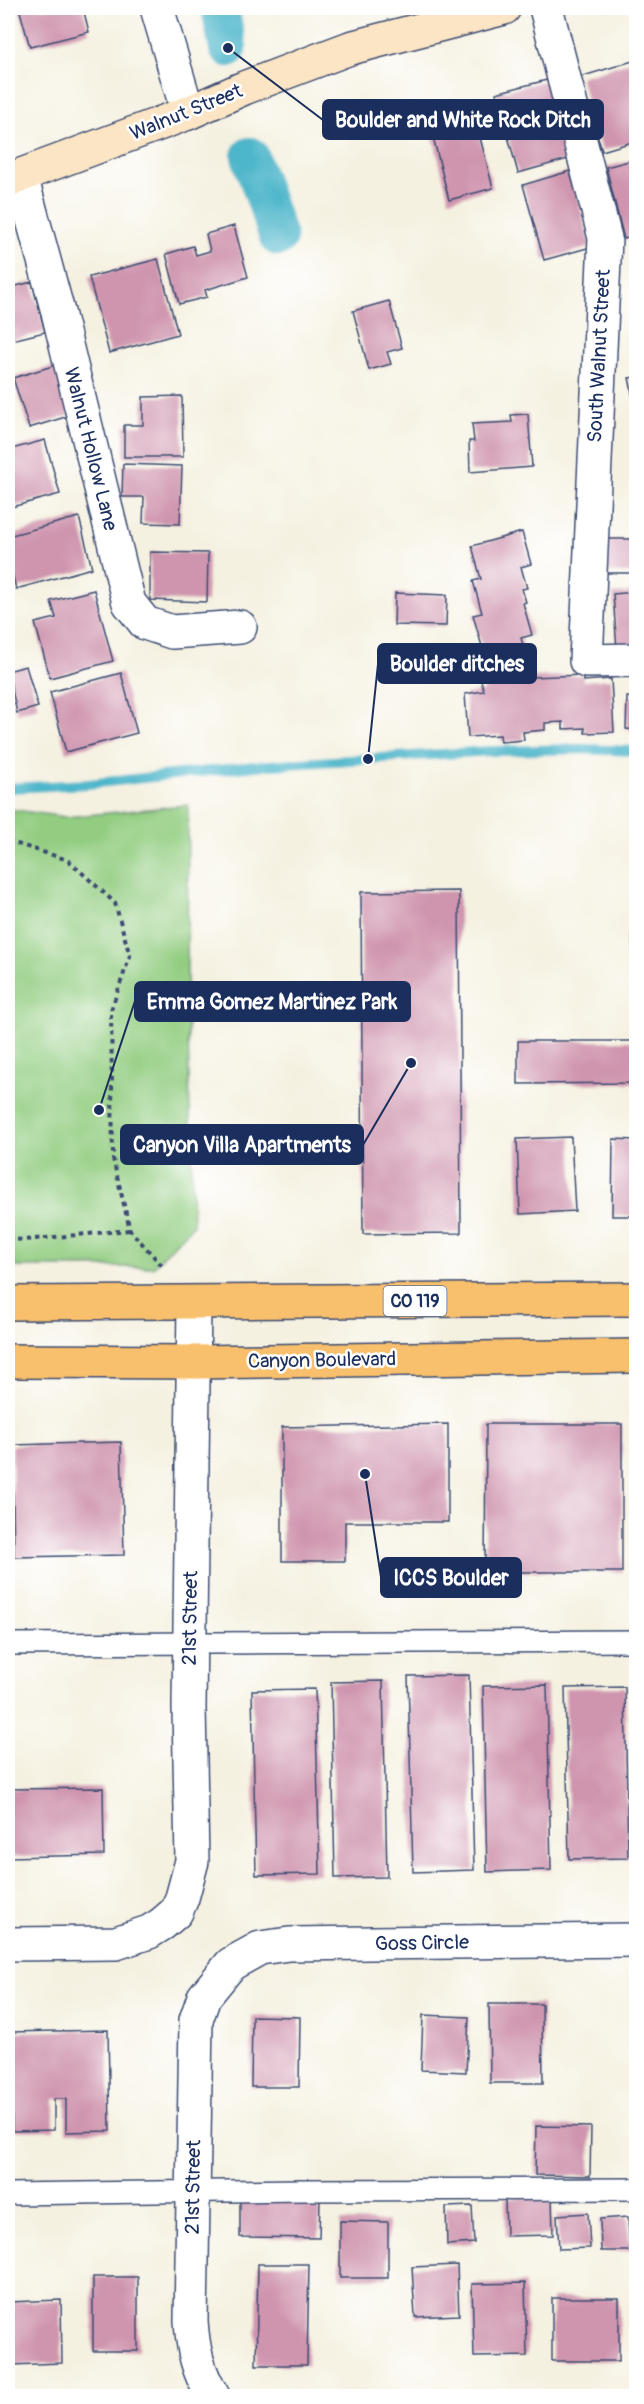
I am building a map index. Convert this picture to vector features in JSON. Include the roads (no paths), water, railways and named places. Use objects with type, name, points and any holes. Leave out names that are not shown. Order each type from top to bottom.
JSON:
[{"type":"main road","name":"CO 119","points":[[8,1304],[636,1299]]},
{"type":"main road","name":"Canyon Boulevard","points":[[8,1360],[195,1362],[636,1356]]},
{"type":"street","points":[[157,8],[188,113]]},
{"type":"street","name":"Walnut Street","points":[[14,178],[188,113],[244,88],[350,48],[504,8]]},
{"type":"street","name":"South Walnut Street","points":[[546,8],[605,238],[586,661],[636,660]]},
{"type":"street","name":"Walnut Hollow Lane","points":[[14,178],[58,312],[129,603],[146,623],[172,632],[240,627]]},
{"type":"street","name":"21st Street","points":[[8,1944],[116,1943],[149,1932],[176,1912],[192,1861],[190,1642],[194,1303]]},
{"type":"street","name":"Goss Circle","points":[[218,1979],[231,1964],[260,1948],[289,1944],[636,1940]]},
{"type":"street","name":"21st Street","points":[[213,2397],[201,2375],[192,2346],[193,2191],[196,2020],[204,1997],[218,1979]]},
{"type":"lane","points":[[8,1644],[636,1641]]},
{"type":"lane","points":[[8,2194],[636,2189]]},
{"type":"waterway","points":[[220,8],[228,48]]},
{"type":"waterway","points":[[250,156],[278,237]]},
{"type":"waterway","points":[[8,788],[88,784],[255,766],[491,751],[581,749],[636,751]]},
{"type":"place","name":"Boulder and White Rock Ditch","points":[[228,48]]},
{"type":"place","name":"Boulder ditches","points":[[368,759]]},
{"type":"place","name":"Canyon Villa Apartments","points":[[411,1063]]},
{"type":"place","name":"Emma Gomez Martinez Park","points":[[99,1110]]},
{"type":"place","name":"ICCS Boulder","points":[[365,1474]]}]
